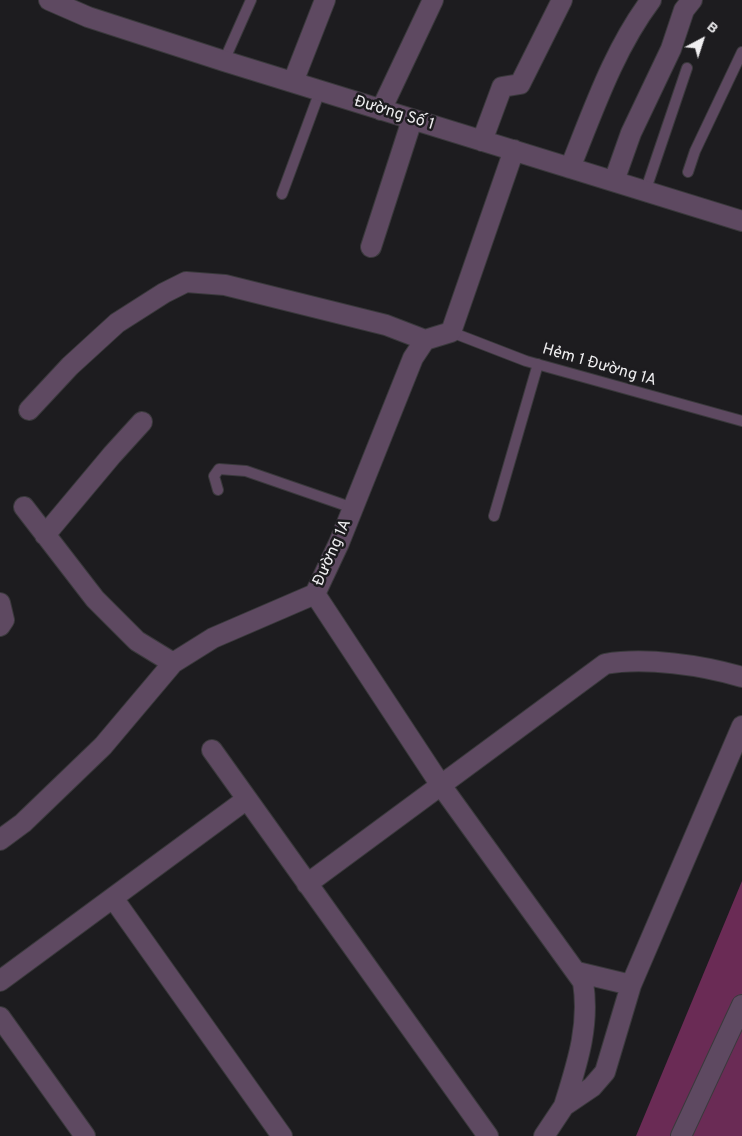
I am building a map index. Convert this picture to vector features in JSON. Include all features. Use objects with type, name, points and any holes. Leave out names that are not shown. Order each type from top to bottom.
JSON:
[{"type":"street","name":"Đường Số 1","points":[[49,0],[88,17],[224,61],[742,222]]},
{"type":"street","points":[[293,82],[325,0]]},
{"type":"street","points":[[381,110],[433,0]]},
{"type":"street","points":[[482,141],[502,87],[520,84],[562,0]]},
{"type":"street","points":[[570,168],[611,70],[640,15],[651,0]]},
{"type":"street","points":[[614,182],[631,132],[671,50],[684,10],[692,0]]},
{"type":"street","points":[[371,247],[412,120]]},
{"type":"street","points":[[29,410],[70,366],[117,323],[164,293],[186,282],[225,285],[386,325],[424,340],[452,332],[514,150]]},
{"type":"street","name":"Đường 1A","points":[[0,840],[23,823],[103,746],[173,663],[213,638],[315,594],[340,543],[413,358],[424,340]]},
{"type":"street","points":[[45,535],[142,422]]},
{"type":"street","points":[[24,507],[102,606],[137,641],[173,663]]},
{"type":"street","points":[[315,594],[440,784],[583,982],[586,1013],[581,1052],[564,1106],[544,1136]]},
{"type":"street","points":[[0,603],[4,620],[0,626]]},
{"type":"street","points":[[308,884],[440,784],[604,664],[622,661],[682,666],[722,671],[742,677]]},
{"type":"street","points":[[564,1106],[592,1087],[605,1072],[631,984],[742,726]]},
{"type":"street","points":[[212,750],[488,1136]]},
{"type":"street","points":[[0,981],[247,799]]},
{"type":"street","points":[[113,898],[282,1136]]},
{"type":"street","points":[[576,972],[631,984]]},
{"type":"street","points":[[681,1136],[742,1005]]},
{"type":"street","points":[[0,1017],[86,1136]]},
{"type":"lane","points":[[224,61],[251,0]]},
{"type":"lane","points":[[688,172],[695,150],[742,52]]},
{"type":"lane","points":[[645,192],[688,68]]},
{"type":"lane","points":[[282,194],[320,91]]},
{"type":"lane","name":"Hẻm 1 Đường 1A","points":[[452,332],[488,348],[538,364],[742,421]]},
{"type":"lane","points":[[494,516],[538,364]]},
{"type":"lane","points":[[218,490],[214,476],[219,469],[246,471],[353,508]]},
{"type":"shaded area","points":[[742,881],[742,1136],[636,1136]]}]
